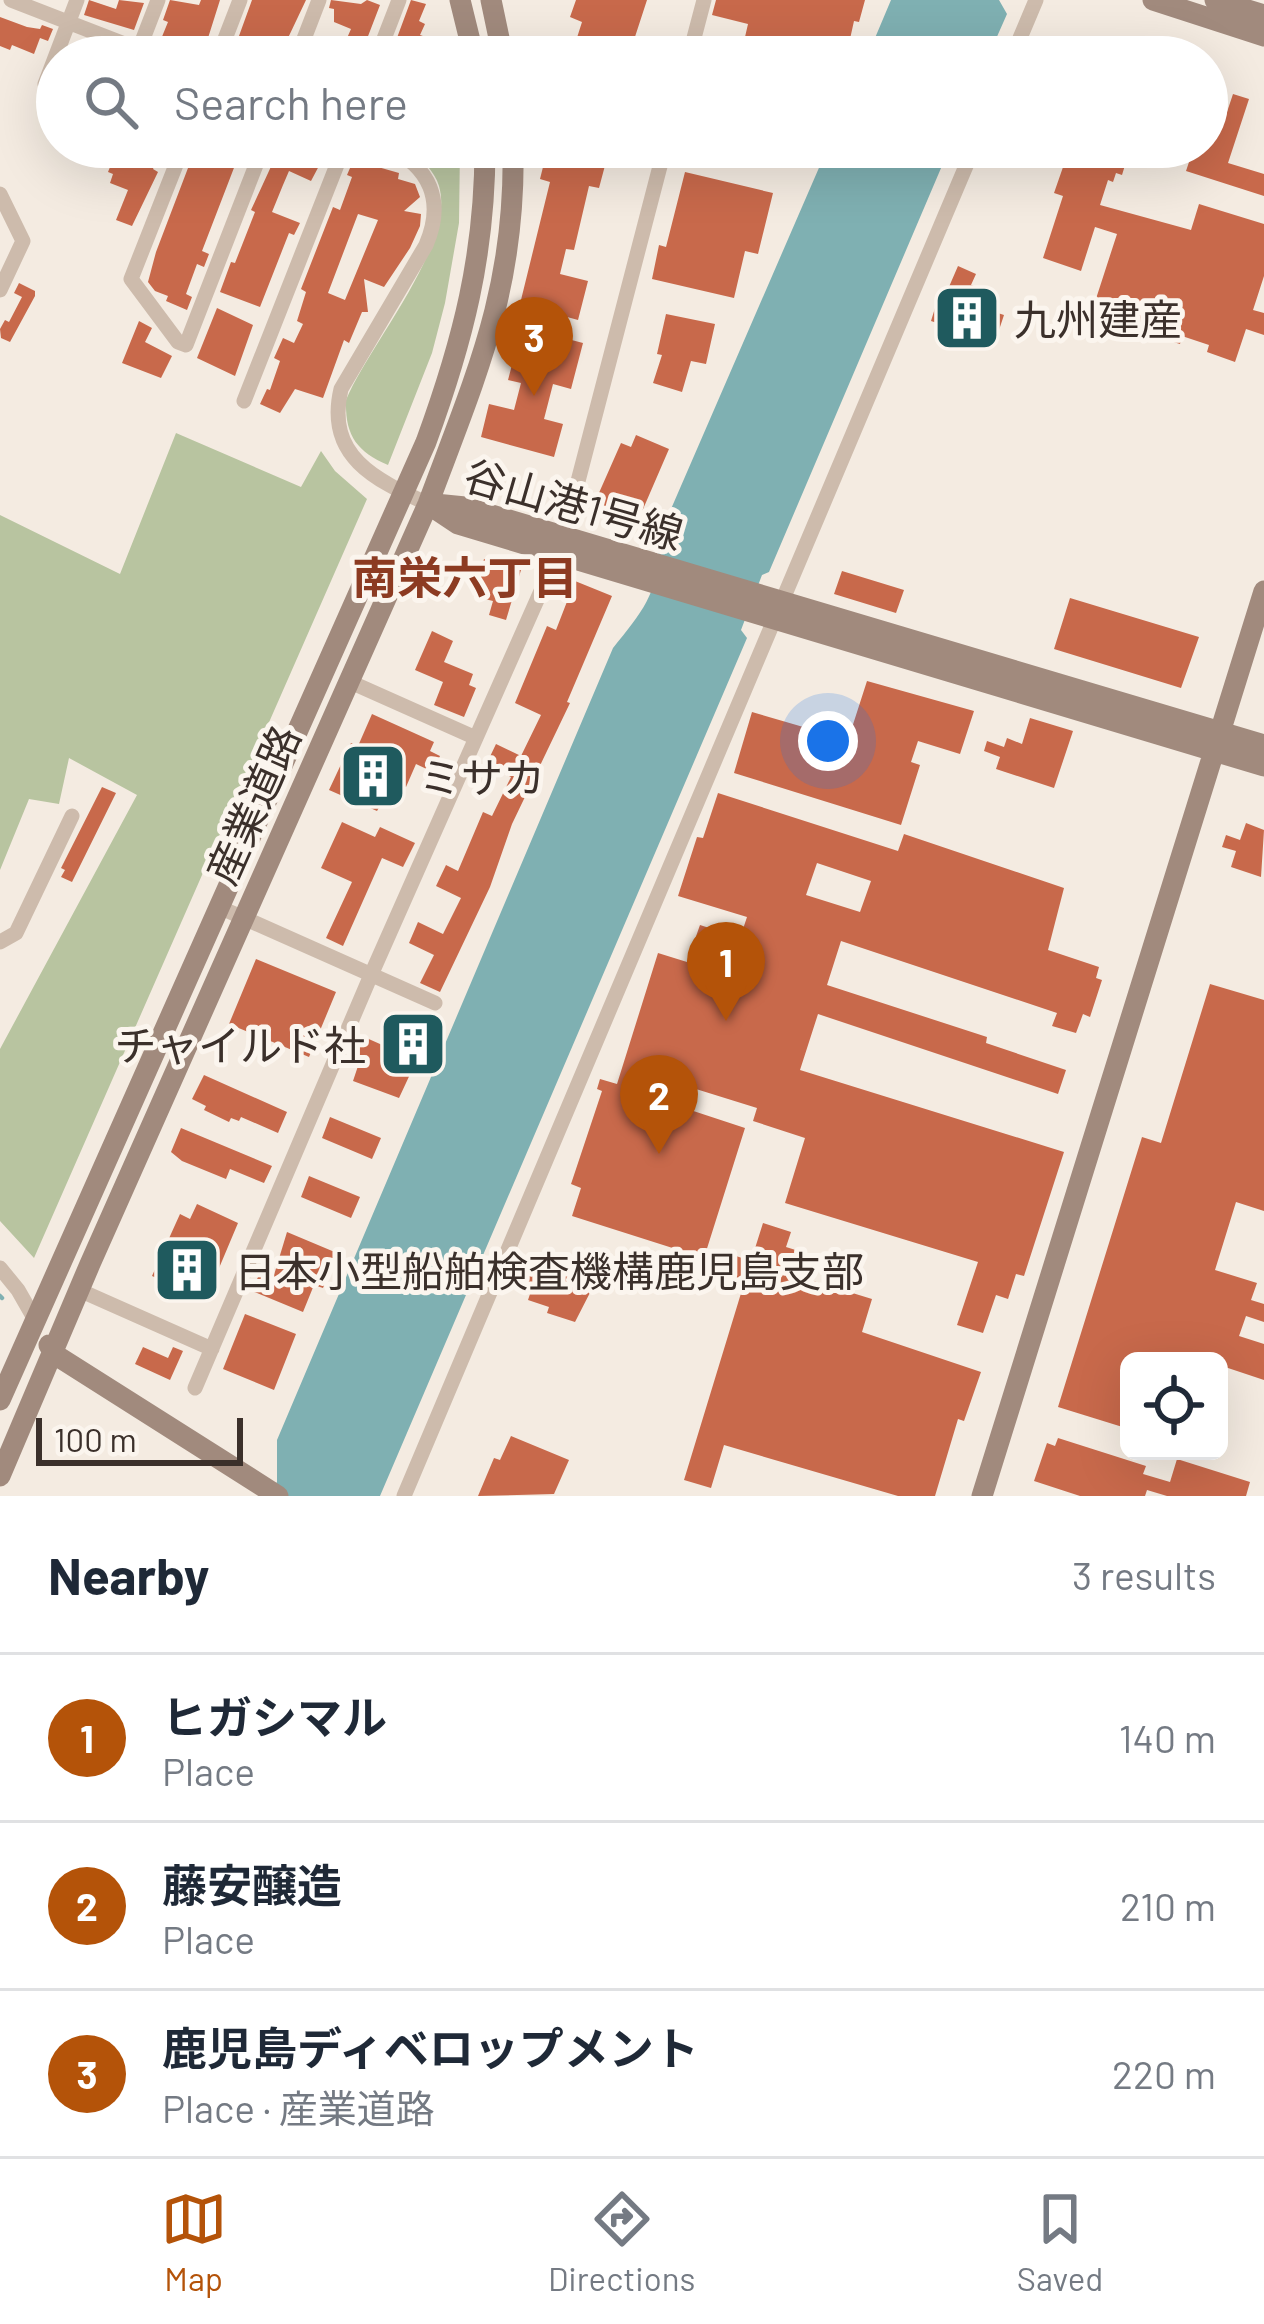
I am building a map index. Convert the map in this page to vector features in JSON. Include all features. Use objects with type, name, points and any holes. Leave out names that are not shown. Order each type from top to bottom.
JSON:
[{"type":"main road","points":[[460,0],[468,36]]},
{"type":"main road","points":[[491,0],[499,36]]},
{"type":"main road","points":[[1153,0],[1264,36]]},
{"type":"main road","points":[[1215,0],[1264,15]]},
{"type":"main road","name":"産業道路","points":[[0,1400],[405,493],[458,354],[484,215],[485,168]]},
{"type":"main road","name":"産業道路","points":[[0,1476],[428,504],[484,356],[501,294],[513,168]]},
{"type":"main road","name":"谷山港1号線","points":[[428,504],[465,507],[557,545],[645,573],[1218,741],[1264,745]]},
{"type":"main road","points":[[982,1496],[1264,591]]},
{"type":"main road","name":"谷山港1号線","points":[[1218,741],[1264,766]]},
{"type":"main road","points":[[34,1318],[54,1354],[268,1490]]},
{"type":"street","points":[[11,0],[101,36]]},
{"type":"street","points":[[63,36],[77,0]]},
{"type":"street","points":[[144,36],[158,0]]},
{"type":"street","points":[[226,36],[240,0]]},
{"type":"street","points":[[305,36],[319,0]]},
{"type":"street","points":[[385,36],[399,0]]},
{"type":"street","points":[[694,36],[704,0]]},
{"type":"street","points":[[1021,36],[1036,0]]},
{"type":"street","points":[[175,168],[131,279],[178,342],[186,345],[254,168]]},
{"type":"street","points":[[244,401],[336,168]]},
{"type":"street","points":[[419,168],[434,192],[434,220],[426,245],[348,376],[337,407],[339,432],[353,457],[382,484],[428,504]]},
{"type":"street","points":[[195,1388],[557,545],[659,168]]},
{"type":"street","points":[[404,1496],[965,168]]},
{"type":"street","points":[[0,194],[22,241],[0,290]]},
{"type":"street","points":[[0,236],[20,246]]},
{"type":"street","points":[[348,681],[476,738]]},
{"type":"street","points":[[0,942],[16,933],[72,816]]},
{"type":"street","points":[[219,907],[436,1003]]},
{"type":"street","points":[[0,1268],[34,1318]]},
{"type":"street","points":[[79,1290],[212,1349]]},
{"type":"green space","points":[[429,168],[460,168],[459,223],[432,353],[388,465],[355,440],[346,400],[435,236],[441,210]]},
{"type":"green space","points":[[176,433],[301,487],[321,451],[335,471],[367,499],[34,1258],[0,1221],[0,1049],[137,795],[69,758],[59,804],[29,799],[0,870],[0,515],[120,574]]},
{"type":"water","points":[[891,0],[999,0],[1007,14],[997,36],[876,36]]},
{"type":"water","points":[[819,168],[941,168],[769,572],[762,575],[741,630],[747,638],[380,1496],[268,1496],[277,1482],[277,1440],[613,648],[653,586],[658,539]]},
{"type":"building","points":[[89,0],[116,9],[119,0],[144,3],[134,30],[84,15]]},
{"type":"building","points":[[170,0],[199,5],[201,0],[220,0],[209,36],[162,36],[168,22],[163,20]]},
{"type":"building","points":[[252,0],[306,0],[289,36],[239,36]]},
{"type":"building","points":[[331,0],[361,4],[367,0],[380,5],[368,36],[348,36],[351,29],[334,22],[334,9],[329,8]]},
{"type":"building","points":[[411,0],[426,4],[419,21],[425,24],[423,36],[398,36]]},
{"type":"building","points":[[576,0],[647,0],[635,36],[578,36],[582,22],[570,17]]},
{"type":"building","points":[[716,0],[865,0],[851,36],[745,36],[748,24],[712,15]]},
{"type":"building","points":[[0,17],[27,27],[53,29],[50,36],[36,36],[34,54],[12,45],[10,50],[0,46]]},
{"type":"building","points":[[1233,94],[1249,99],[1228,163],[1228,109]]},
{"type":"building","points":[[1228,163],[1264,174],[1264,196],[1186,171],[1228,168]]},
{"type":"building","points":[[110,168],[153,168],[158,172],[132,226],[116,220],[128,190],[110,183],[113,174]]},
{"type":"building","points":[[188,168],[234,168],[202,251],[209,254],[204,267],[197,264],[186,294],[192,297],[187,310],[166,301],[168,296],[148,282]]},
{"type":"building","points":[[270,168],[318,168],[311,181],[289,171],[272,212],[300,223],[294,235],[289,233],[260,307],[220,292],[255,212],[251,210]]},
{"type":"building","points":[[350,168],[382,168],[415,184],[420,197],[404,211],[421,214],[420,226],[384,287],[364,279],[368,312],[362,312],[349,343],[344,340],[323,398],[295,389],[280,413],[260,404],[280,361],[274,358],[283,338],[294,343],[303,324],[297,321],[306,292],[301,289],[333,207],[340,210],[352,177],[347,175]],"holes":[[[358,214],[378,220],[345,300],[328,293]]]},
{"type":"building","points":[[543,168],[604,168],[599,188],[589,186],[574,250],[566,249],[560,274],[588,281],[578,320],[520,304],[550,182],[540,179]]},
{"type":"building","points":[[1063,168],[1124,168],[1113,182],[1108,180],[1100,205],[1191,230],[1199,204],[1264,224],[1264,276],[1253,310],[1264,313],[1264,335],[1246,329],[1235,362],[1207,352],[1209,345],[1182,336],[1180,344],[1167,340],[1170,332],[1125,318],[1123,326],[1110,322],[1112,314],[1093,308],[1117,234],[1095,227],[1081,271],[1043,258],[1063,196],[1054,193]]},
{"type":"building","points":[[685,172],[773,193],[758,254],[745,251],[734,298],[652,279],[659,245],[666,247]]},
{"type":"building","name":"九州建産","points":[[958,266],[976,274],[971,285],[982,289],[976,306],[1004,315],[995,342],[931,321],[939,295],[945,296]]},
{"type":"building","points":[[19,283],[35,291],[35,296],[10,342],[1,338],[0,329],[22,297],[14,293]]},
{"type":"building","points":[[217,308],[253,325],[235,376],[197,358]]},
{"type":"building","points":[[666,314],[715,324],[706,364],[691,361],[682,392],[653,383],[662,355],[657,354]]},
{"type":"building","points":[[139,321],[152,328],[145,342],[172,356],[161,378],[122,363]]},
{"type":"building","points":[[522,327],[583,343],[571,389],[553,384],[544,419],[563,424],[554,457],[481,437],[489,404],[514,410],[521,383],[508,380]]},
{"type":"building","points":[[636,435],[669,449],[634,530],[591,511],[621,443],[631,447]]},
{"type":"building","points":[[484,559],[521,570],[506,620],[489,615],[493,601],[473,596]]},
{"type":"building","points":[[842,571],[904,590],[896,613],[834,594]]},
{"type":"building","points":[[575,581],[612,596],[570,703],[440,992],[420,983],[434,955],[409,943],[418,922],[443,934],[461,898],[436,886],[446,865],[458,871],[483,812],[492,816],[511,777],[486,765],[496,744],[521,756],[541,715],[515,703],[547,626],[556,630]]},
{"type":"building","points":[[1070,598],[1199,637],[1181,688],[1054,649]]},
{"type":"building","points":[[432,631],[453,641],[444,662],[473,674],[469,685],[476,688],[464,717],[434,705],[443,682],[415,670]]},
{"type":"building","points":[[867,681],[974,711],[960,754],[918,741],[911,762],[920,765],[901,825],[734,773],[752,712],[848,740]]},
{"type":"building","points":[[372,714],[434,742],[430,751],[440,756],[433,772],[416,764],[406,787],[394,782],[377,811],[329,790],[351,743],[358,746]]},
{"type":"building","points":[[1030,718],[1073,731],[1054,788],[996,769],[1000,757],[984,751],[987,741],[1004,747],[1007,738],[1022,744]]},
{"type":"building","points":[[102,787],[116,793],[72,882],[61,877],[65,870],[61,868]]},
{"type":"building","points":[[718,793],[898,851],[904,834],[1064,888],[1048,950],[1099,967],[1096,978],[1102,980],[1090,1017],[1083,1014],[1076,1033],[1052,1026],[1057,1013],[841,941],[827,985],[987,1037],[986,1043],[1066,1070],[1058,1094],[818,1014],[800,1070],[1064,1152],[1024,1276],[1016,1274],[1008,1299],[996,1295],[983,1333],[957,1325],[978,1262],[785,1203],[805,1138],[753,1121],[757,1108],[667,1080],[660,1100],[745,1128],[704,1258],[572,1216],[581,1188],[571,1184],[602,1091],[597,1089],[600,1079],[617,1084],[658,953],[687,962],[700,925],[740,938],[747,917],[678,896],[697,837],[703,838]],"holes":[[[817,863],[871,881],[860,912],[806,895]]]},
{"type":"building","points":[[342,822],[375,837],[380,827],[415,843],[403,867],[382,858],[343,946],[326,938],[352,882],[321,868]]},
{"type":"building","points":[[1246,823],[1264,830],[1261,877],[1231,867],[1236,851],[1222,847],[1226,835],[1240,840]]},
{"type":"building","points":[[256,959],[336,992],[309,1057],[229,1024]]},
{"type":"building","points":[[1210,984],[1264,1000],[1264,1211],[1236,1202],[1215,1270],[1257,1283],[1251,1300],[1264,1304],[1264,1322],[1246,1316],[1239,1336],[1264,1344],[1264,1380],[1228,1368],[1228,1352],[1120,1352],[1120,1426],[1058,1407],[1142,1137],[1161,1143]]},
{"type":"building","name":"チャイルド社","points":[[415,1016],[433,1025],[399,1098],[353,1081],[359,1063],[351,1060],[362,1036],[398,1052]]},
{"type":"building","points":[[204,1075],[287,1112],[278,1133],[241,1117],[229,1122],[204,1110],[206,1106],[192,1099]]},
{"type":"building","points":[[330,1117],[381,1138],[372,1159],[322,1138]]},
{"type":"building","points":[[181,1128],[272,1166],[264,1183],[230,1169],[226,1179],[182,1161],[171,1152]]},
{"type":"building","points":[[309,1176],[360,1197],[351,1218],[301,1197]]},
{"type":"building","points":[[197,1204],[238,1223],[206,1299],[152,1276],[180,1214],[190,1219]]},
{"type":"building","points":[[763,1223],[791,1232],[786,1247],[818,1257],[810,1280],[872,1299],[862,1332],[981,1372],[964,1421],[958,1419],[935,1496],[898,1496],[724,1445],[711,1488],[684,1480],[742,1290],[718,1283],[727,1253],[751,1261]]},
{"type":"building","points":[[287,1232],[337,1253],[323,1288],[314,1285],[303,1312],[252,1291],[261,1270],[274,1275]]},
{"type":"building","points":[[582,1249],[594,1253],[586,1276],[597,1279],[575,1322],[547,1313],[549,1307],[528,1300],[531,1291],[507,1283],[519,1254],[574,1272]]},
{"type":"building","points":[[245,1314],[296,1334],[274,1390],[223,1369]]},
{"type":"building","points":[[143,1347],[168,1358],[173,1347],[183,1351],[170,1380],[135,1364]]},
{"type":"building","points":[[511,1436],[569,1460],[554,1494],[478,1496],[494,1458],[500,1460]]},
{"type":"building","points":[[1058,1438],[1146,1466],[1143,1474],[1170,1482],[1180,1460],[1250,1482],[1246,1496],[1167,1496],[1147,1490],[1145,1496],[1080,1496],[1034,1481],[1047,1443],[1055,1446]]},
{"type":"place","name":"九州建産","points":[[967,318]]},
{"type":"place","name":"鹿児島ディベロップメント","points":[[534,396]]},
{"type":"place","name":"ミサカ","points":[[373,776]]},
{"type":"place","name":"ヒガシマル","points":[[726,1021]]},
{"type":"place","name":"チャイルド社","points":[[413,1044]]},
{"type":"place","name":"藤安醸造","points":[[659,1154]]},
{"type":"place","name":"日本小型船舶検査機構鹿児島支部","points":[[187,1270]]},
{"type":"district","name":"南栄六丁目","points":[[465,576]]}]
